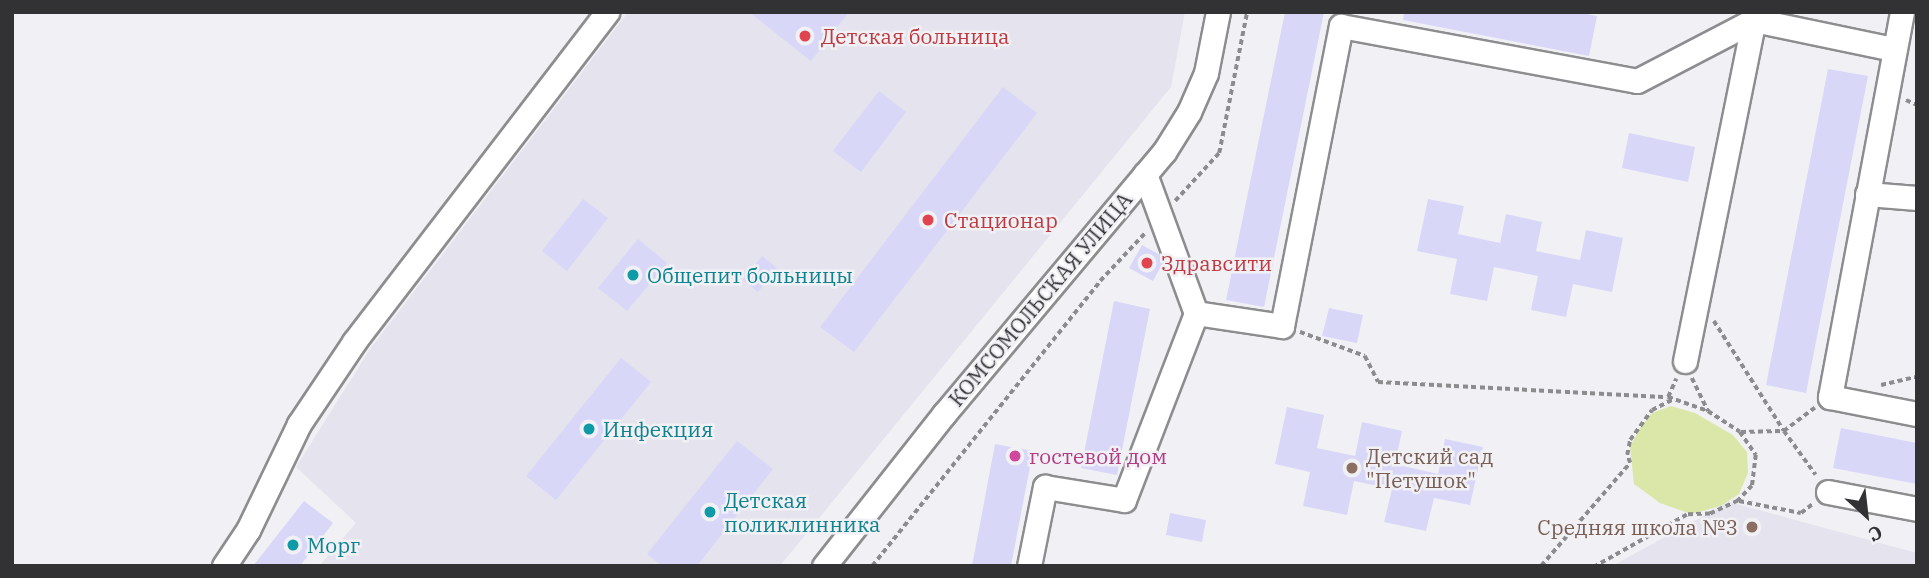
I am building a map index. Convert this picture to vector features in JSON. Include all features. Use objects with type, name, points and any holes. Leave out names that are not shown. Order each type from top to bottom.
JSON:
[{"type":"street","points":[[224,566],[248,530],[299,424],[354,342],[607,12]]},
{"type":"street","name":"КОМСОМОЛЬСКАЯ УЛИЦА","points":[[824,566],[944,414],[1145,174],[1189,112],[1206,73],[1218,12]]},
{"type":"street","points":[[1902,12],[1830,397],[1917,414]]},
{"type":"street","points":[[1196,313],[1282,326],[1341,26],[1637,81],[1754,16],[1893,50]]},
{"type":"street","points":[[1685,361],[1754,16]]},
{"type":"street","points":[[1029,566],[1045,487],[1124,500],[1196,313],[1145,174]]},
{"type":"street","points":[[1867,194],[1917,198]]},
{"type":"street","points":[[1828,492],[1917,509]]},
{"type":"path","points":[[872,566],[1100,281],[1219,153],[1247,12]]},
{"type":"path","points":[[1696,303],[1722,330],[1784,431],[1828,492],[1801,513],[1738,501]]},
{"type":"path","points":[[1282,326],[1366,356],[1378,382],[1674,399],[1708,411],[1740,432],[1756,455],[1752,486],[1738,501],[1710,514],[1687,514],[1596,566]]},
{"type":"path","points":[[1685,361],[1708,411]]},
{"type":"path","points":[[1740,432],[1784,431],[1830,397]]},
{"type":"path","points":[[1541,566],[1630,463],[1630,440],[1652,410],[1674,399]]},
{"type":"shaded area","points":[[628,12],[1185,12],[1171,87],[780,566],[319,566],[356,523],[296,467],[370,349]]},
{"type":"shaded area","name":"Средняя школа №3","points":[[1729,502],[1917,553],[1917,566],[1612,566]]},
{"type":"green space","points":[[1671,406],[1695,413],[1733,435],[1747,452],[1748,473],[1739,494],[1721,506],[1691,514],[1660,503],[1634,484],[1630,447],[1652,413]]},
{"type":"building","name":"Детская больница","points":[[749,12],[849,12],[811,61]]},
{"type":"building","points":[[1285,12],[1324,12],[1264,307],[1226,300]]},
{"type":"building","points":[[1404,12],[1577,12],[1597,16],[1589,56],[1403,20]]},
{"type":"building","points":[[1828,69],[1868,76],[1806,393],[1766,385]]},
{"type":"building","name":"Стационар","points":[[1003,87],[1037,113],[854,352],[820,327]]},
{"type":"building","points":[[879,91],[906,112],[861,172],[833,151]]},
{"type":"building","points":[[1629,133],[1695,147],[1688,182],[1622,168]]},
{"type":"building","points":[[583,199],[608,218],[567,271],[542,251]]},
{"type":"building","points":[[1428,199],[1464,206],[1458,234],[1500,243],[1506,214],[1542,222],[1536,251],[1580,260],[1586,230],[1623,238],[1612,292],[1573,284],[1566,317],[1531,310],[1538,276],[1494,267],[1487,301],[1450,294],[1457,259],[1417,251]]},
{"type":"building","name":"Общепит больницы","points":[[638,239],[667,263],[627,311],[598,288]]},
{"type":"building","name":"Здравсити","points":[[1142,245],[1160,255],[1163,263],[1153,281],[1129,268]]},
{"type":"building","points":[[762,256],[777,268],[758,292],[743,280]]},
{"type":"building","points":[[1114,301],[1150,309],[1117,475],[1081,468]]},
{"type":"building","points":[[1329,308],[1363,315],[1357,343],[1322,336]]},
{"type":"building","name":"Инфекция","points":[[621,358],[651,382],[556,500],[526,476]]},
{"type":"building","name":"Детский сад \"Петушок\"","points":[[1287,407],[1324,415],[1317,448],[1355,456],[1362,422],[1402,431],[1395,464],[1438,474],[1445,439],[1483,447],[1470,505],[1434,498],[1426,531],[1384,522],[1392,489],[1354,481],[1347,515],[1303,506],[1310,472],[1275,464]]},
{"type":"building","points":[[1841,428],[1917,443],[1917,484],[1833,468]]},
{"type":"building","name":"Детская поликлинника","points":[[737,441],[773,469],[697,566],[662,566],[647,554]]},
{"type":"building","points":[[995,444],[1033,451],[1011,566],[972,566]]},
{"type":"building","name":"Морг","points":[[304,501],[333,523],[300,566],[253,566]]},
{"type":"building","points":[[1170,513],[1206,520],[1202,542],[1166,535]]},
{"type":"place","name":"Детская больница","points":[[805,36]]},
{"type":"place","name":"Стационар","points":[[928,220]]},
{"type":"place","name":"Здравсити","points":[[1147,263]]},
{"type":"place","name":"Общепит больницы","points":[[633,275]]},
{"type":"place","name":"Инфекция","points":[[589,429]]},
{"type":"place","name":"гостевой дом","points":[[1015,456]]},
{"type":"place","name":"Детский сад \"Петушок\"","points":[[1352,468]]},
{"type":"place","name":"Детская поликлинника","points":[[710,512]]},
{"type":"place","name":"Средняя школа №3","points":[[1752,527]]},
{"type":"place","name":"Морг","points":[[293,545]]}]
